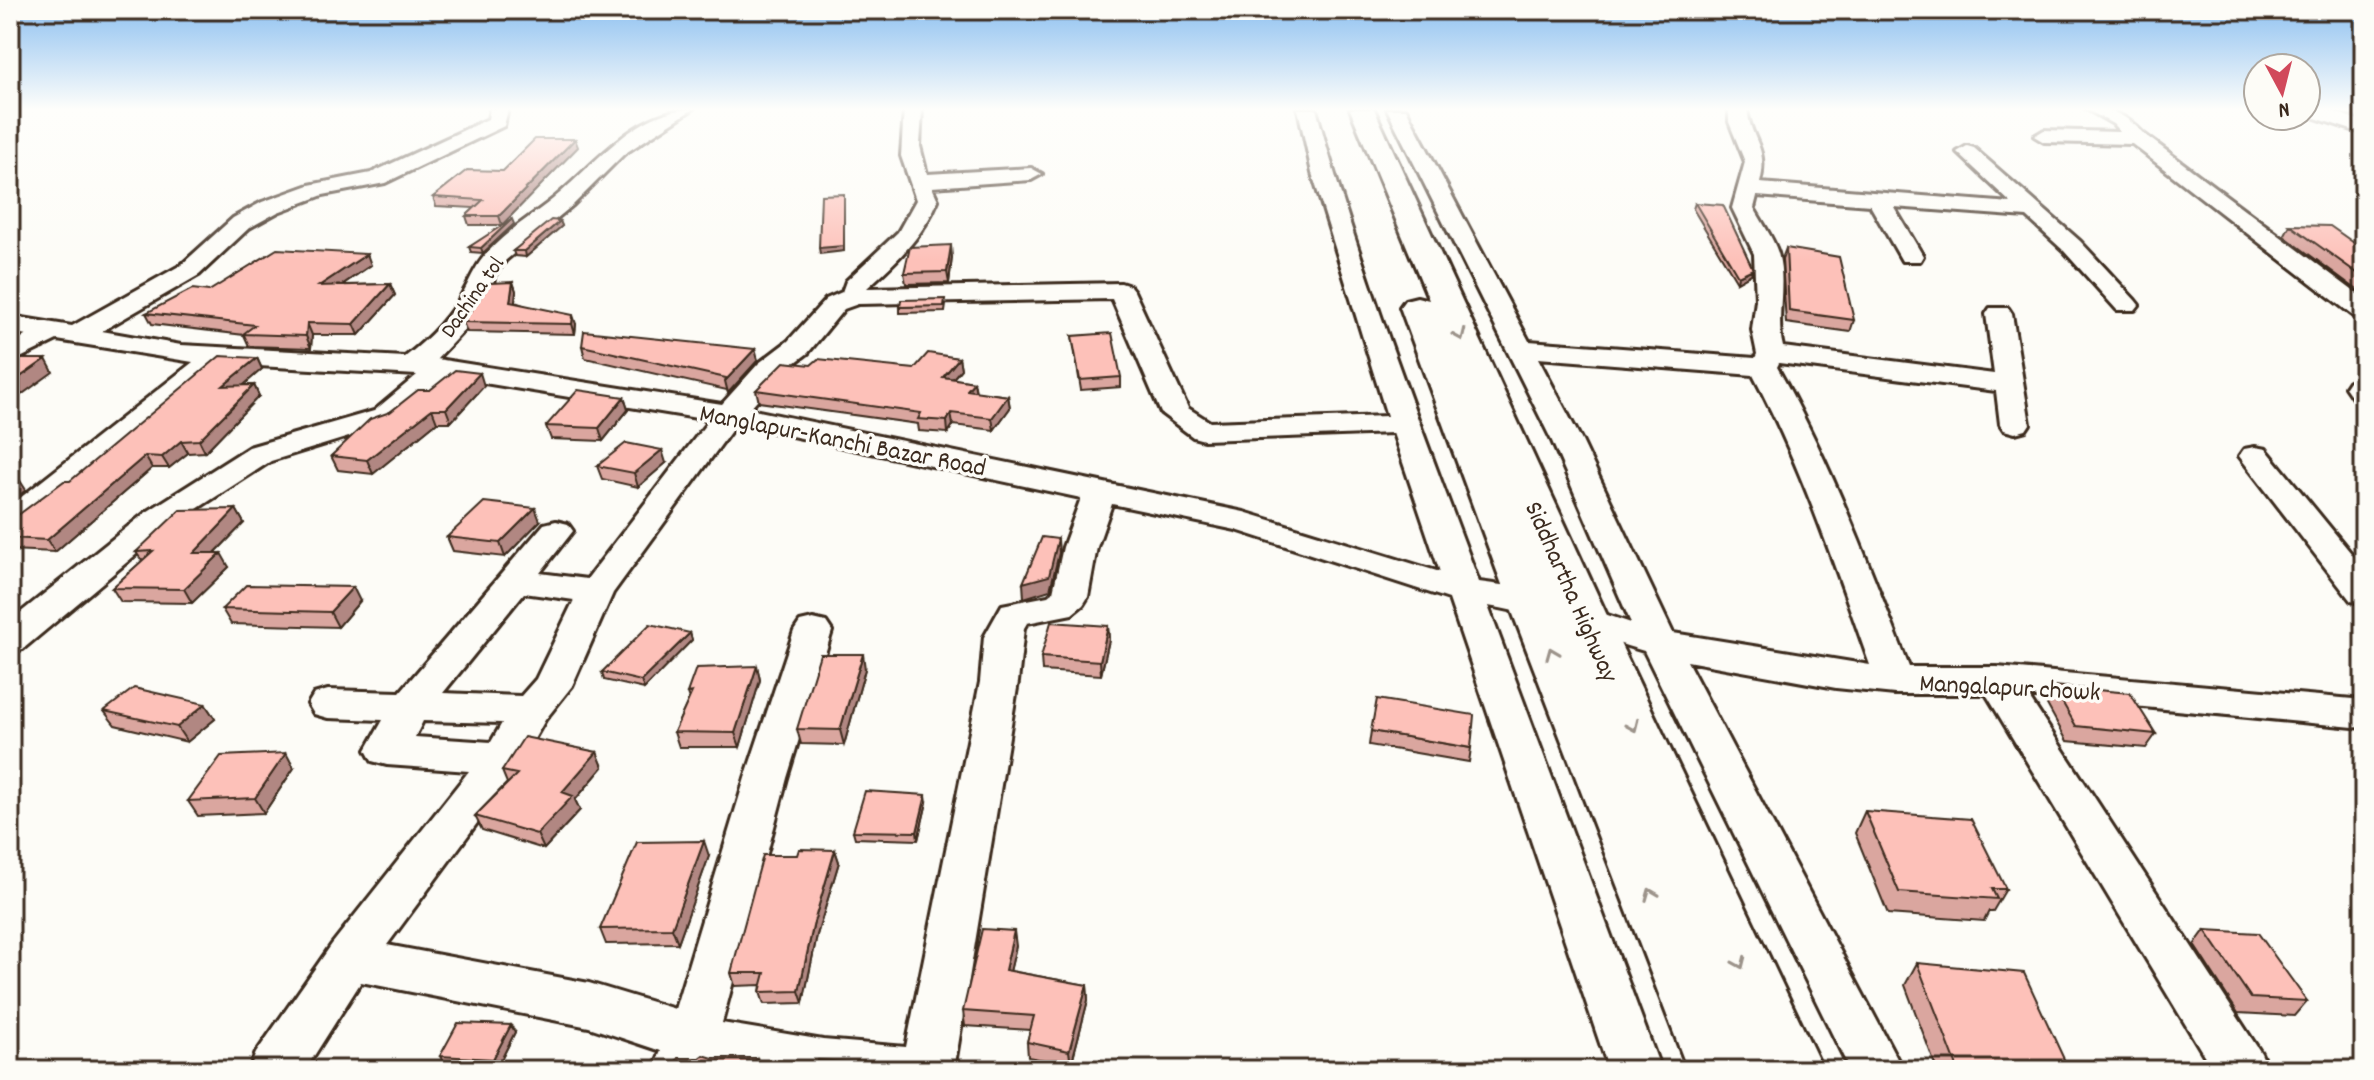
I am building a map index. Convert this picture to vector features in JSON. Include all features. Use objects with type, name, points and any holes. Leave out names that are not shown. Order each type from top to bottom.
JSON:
[{"type":"highway","name":"Siddhartha Highway","points":[[1359,159],[1531,601],[1722,1070]]},
{"type":"highway","name":"Siddhartha Highway","points":[[1384,159],[1586,622],[1789,1070]]},
{"type":"street","points":[[10,355],[67,332],[190,270],[241,223],[270,207],[317,190],[377,178],[417,159]]},
{"type":"street","name":"Dachina tol","points":[[10,640],[157,520],[260,454],[384,417],[426,368],[427,354],[461,318],[480,286],[482,275],[498,255],[565,200],[607,159]]},
{"type":"street","points":[[854,296],[855,286],[903,243],[922,215],[927,200],[910,159]]},
{"type":"street","points":[[1320,159],[1405,424],[1635,1070]]},
{"type":"street","points":[[1422,159],[1567,441],[1659,643],[1877,1070]]},
{"type":"street","points":[[1754,159],[1743,208],[1766,254],[1769,300],[1765,330],[1767,361],[1842,539],[1895,681]]},
{"type":"street","points":[[1975,159],[2072,246],[2126,305]]},
{"type":"street","points":[[2165,159],[2364,311]]},
{"type":"street","points":[[919,181],[1031,174]]},
{"type":"street","points":[[1748,189],[2031,211]]},
{"type":"street","points":[[1878,199],[1911,256]]},
{"type":"street","points":[[275,1070],[349,959],[502,758],[531,710],[552,686],[596,591],[729,414],[769,369],[798,347],[835,304],[854,296],[1121,291],[1176,413],[1204,431],[1405,424]]},
{"type":"street","points":[[1999,314],[2015,424]]},
{"type":"street","name":"Manglapur-Kanchi Bazar Road","points":[[10,324],[218,356],[426,368],[729,414],[1244,522],[1466,592],[1531,601],[1586,622],[1659,643]]},
{"type":"street","points":[[1517,348],[1767,361],[2009,384]]},
{"type":"street","points":[[10,522],[218,356]]},
{"type":"street","points":[[2364,387],[2359,387],[2364,394]]},
{"type":"street","points":[[2255,456],[2364,593]]},
{"type":"street","points":[[928,1070],[999,682],[1001,645],[1006,625],[1015,613],[1059,606],[1070,597],[1080,547],[1100,491]]},
{"type":"street","points":[[502,758],[387,750],[411,705],[556,531]]},
{"type":"street","points":[[515,581],[596,591]]},
{"type":"street","points":[[685,1055],[766,778],[813,631]]},
{"type":"street","name":"Mangalapur chowk","points":[[1659,643],[1836,675],[1895,681],[1997,680],[2364,714]]},
{"type":"street","points":[[1997,680],[2242,1070]]},
{"type":"street","points":[[328,704],[531,710]]},
{"type":"street","points":[[349,959],[589,1005],[685,1055],[731,1050],[823,1064],[903,1070]]},
{"type":"building","points":[[515,159],[555,159],[499,216],[466,216],[483,200],[433,197],[467,170],[503,171]]},
{"type":"building","points":[[844,194],[844,246],[819,248],[821,195]]},
{"type":"building","points":[[1695,203],[1723,205],[1753,269],[1738,276]]},
{"type":"building","points":[[512,219],[481,248],[469,247]]},
{"type":"building","points":[[551,220],[560,221],[525,251],[513,251]]},
{"type":"building","points":[[2290,225],[2330,226],[2364,250],[2364,278]]},
{"type":"building","points":[[951,245],[947,272],[904,273],[910,247]]},
{"type":"building","points":[[1786,248],[1839,257],[1854,320],[1789,311]]},
{"type":"building","points":[[277,249],[367,254],[319,286],[390,284],[354,324],[307,323],[306,336],[243,334],[255,325],[146,313],[192,289],[209,291]]},
{"type":"building","points":[[513,282],[510,302],[573,315],[572,324],[463,322],[490,283]]},
{"type":"building","points":[[945,299],[944,306],[900,307],[901,300]]},
{"type":"building","points":[[584,331],[755,349],[725,381],[726,378],[582,346]]},
{"type":"building","points":[[1112,333],[1121,377],[1080,380],[1072,336]]},
{"type":"building","points":[[928,353],[959,358],[943,377],[974,382],[967,390],[1008,396],[992,418],[951,413],[947,421],[918,419],[921,413],[756,390],[784,362],[811,365],[818,359],[914,369]]},
{"type":"building","points":[[220,356],[257,358],[223,386],[254,385],[199,440],[181,441],[162,457],[145,456],[47,540],[10,538],[10,521],[64,481],[70,481]]},
{"type":"building","points":[[10,359],[46,359],[10,384]]},
{"type":"building","points":[[455,370],[480,373],[446,409],[432,409],[367,460],[331,456],[370,419],[390,412],[418,390],[430,390]]},
{"type":"building","points":[[578,390],[624,397],[599,428],[546,426]]},
{"type":"building","points":[[626,443],[662,450],[634,473],[597,466]]},
{"type":"building","points":[[484,502],[535,508],[500,543],[447,537]]},
{"type":"building","points":[[236,509],[194,553],[221,553],[184,589],[112,588],[153,551],[136,552],[180,510]]},
{"type":"building","points":[[1042,537],[1058,539],[1049,576],[1023,583]]},
{"type":"building","points":[[246,585],[353,587],[330,612],[222,609]]},
{"type":"building","points":[[1051,622],[1108,626],[1100,661],[1041,657]]},
{"type":"building","points":[[650,624],[690,633],[641,681],[602,672]]},
{"type":"building","points":[[820,654],[863,654],[840,730],[797,729]]},
{"type":"building","points":[[757,666],[735,733],[674,732],[692,692],[687,693],[696,668]]},
{"type":"building","points":[[2053,686],[2130,693],[2156,734],[2076,726]]},
{"type":"building","points":[[134,688],[205,704],[177,727],[104,711]]},
{"type":"building","points":[[1377,699],[1474,715],[1471,748],[1371,731]]},
{"type":"building","points":[[524,737],[597,752],[562,792],[573,796],[537,834],[475,816],[517,774],[502,771]]},
{"type":"building","points":[[286,753],[255,798],[188,801],[221,756]]},
{"type":"building","points":[[865,791],[926,795],[917,832],[853,831]]},
{"type":"building","points":[[1865,811],[1971,819],[2006,889],[1992,889],[1997,899],[1899,892]]},
{"type":"building","points":[[704,841],[672,928],[600,929],[637,842]]},
{"type":"building","points":[[799,849],[835,850],[814,922],[799,991],[760,992],[765,973],[731,973],[763,855],[797,855]]},
{"type":"building","points":[[982,929],[1014,931],[1005,970],[1087,985],[1069,1051],[1027,1042],[1034,1016],[963,1011]]},
{"type":"building","points":[[2205,930],[2258,933],[2307,1001],[2251,998]]},
{"type":"building","points":[[1917,963],[2024,973],[2069,1070],[1958,1069]]},
{"type":"building","points":[[458,1023],[511,1025],[493,1059],[440,1056]]},
{"type":"building","points":[[703,1055],[713,1058],[757,1058],[752,1070],[671,1070],[678,1058],[699,1058]]},
{"type":"building","points":[[818,1060],[889,1065],[887,1070],[815,1070]]}]
